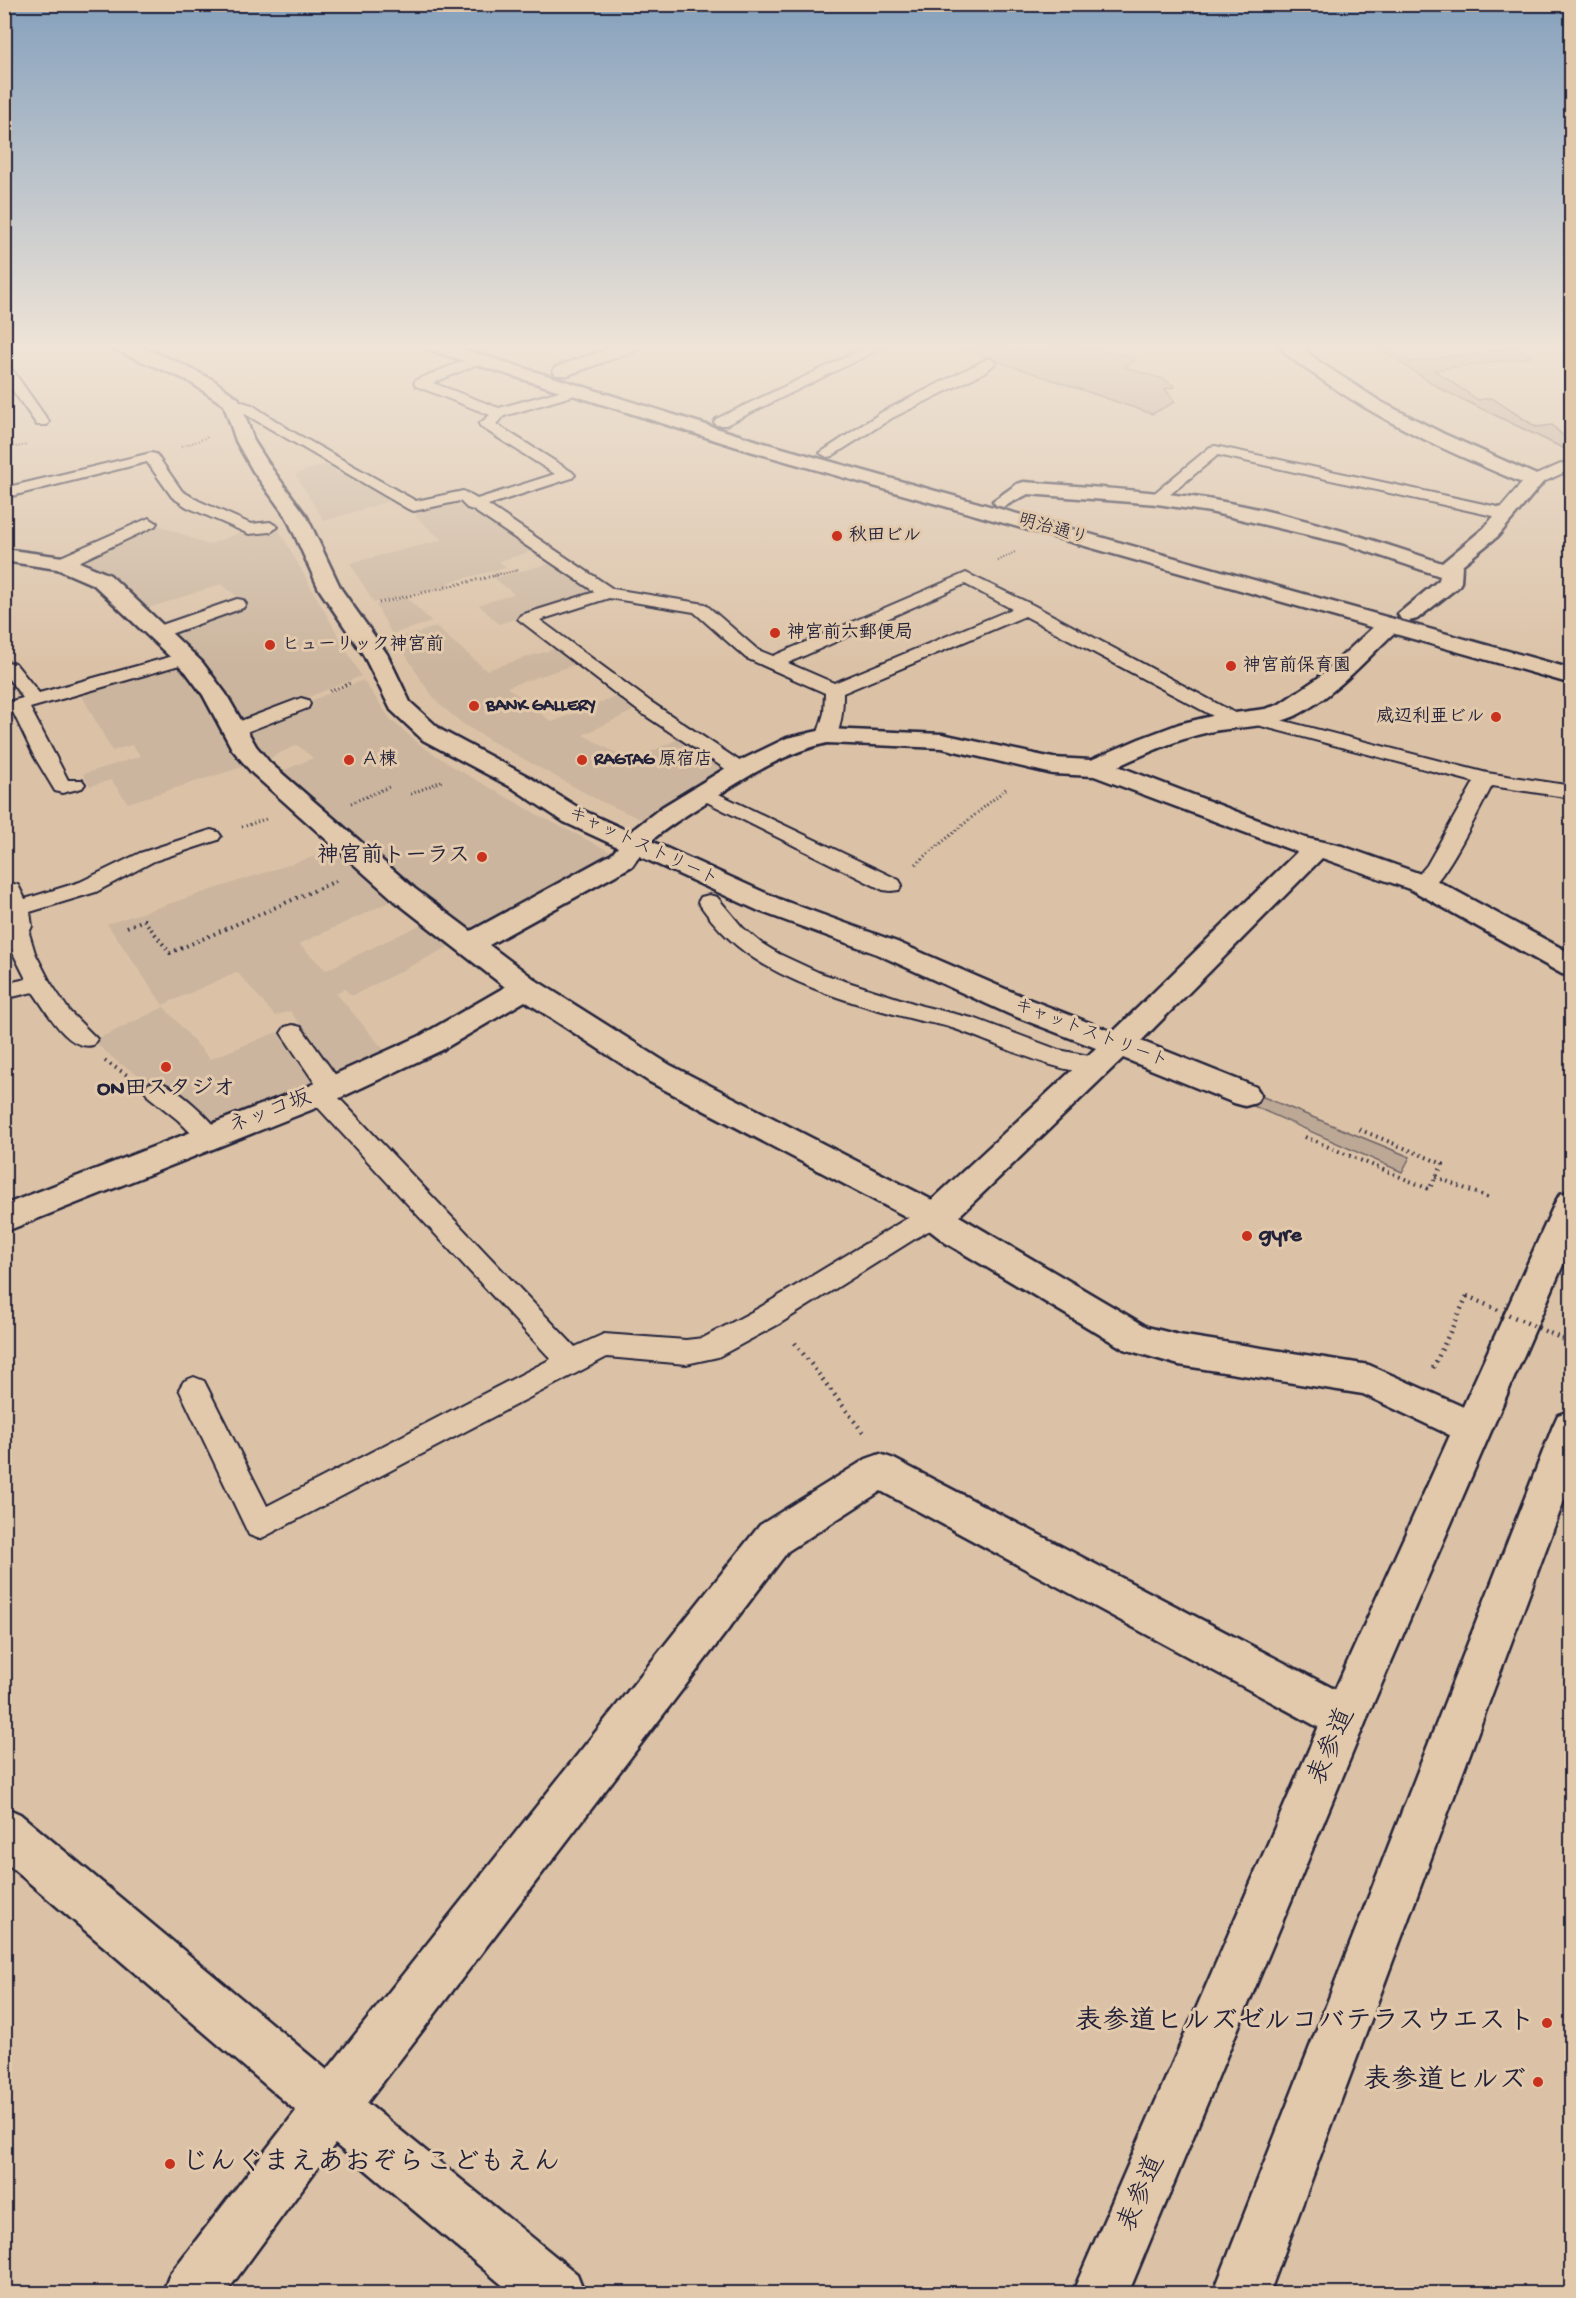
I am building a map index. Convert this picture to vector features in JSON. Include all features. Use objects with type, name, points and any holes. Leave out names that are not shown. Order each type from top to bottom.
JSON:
[{"type":"street","name":"キャットストリート","points":[[252,452],[297,518],[330,589],[375,654],[393,693],[406,712],[432,735],[520,782],[573,816],[769,905],[887,948],[1020,1007],[1106,1055],[1245,1095]]},
{"type":"street","name":"明治通り","points":[[777,452],[1399,619],[1572,660]]},
{"type":"street","points":[[1095,768],[1151,741],[1204,725],[1245,720],[1284,711],[1303,702],[1399,619],[1450,582],[1452,563],[1491,532],[1534,481],[1471,452]]},
{"type":"street","name":"明治通り","points":[[827,453],[1003,501],[1399,619],[1572,676]]},
{"type":"street","points":[[1003,501],[1024,489],[1157,498],[1210,506],[1348,538],[1450,573]]},
{"type":"street","points":[[4,555],[62,563],[102,580],[184,658],[214,694],[245,749],[261,768],[370,867],[526,988],[659,1073],[936,1217],[958,1234],[1137,1339],[1179,1350],[1369,1380],[1472,1428]]},
{"type":"street","points":[[470,944],[622,860],[643,834],[702,792],[740,770],[796,743],[827,736],[942,741],[1037,763],[1095,768],[1117,774],[1297,844],[1332,852],[1422,884],[1572,967]]},
{"type":"street","points":[[936,1217],[1106,1055],[1316,849]]},
{"type":"street","name":"ネッコ坂","points":[[4,1219],[326,1091],[431,1043],[526,988]]},
{"type":"street","name":"表参道","points":[[1100,2294],[1345,1718],[1572,1203]]},
{"type":"street","points":[[1241,2294],[1572,1426]]},
{"type":"street","points":[[190,2294],[331,2107],[774,1538],[880,1471],[1345,1718]]},
{"type":"street","points":[[4,1830],[331,2107],[557,2294]]},
{"type":"lane","points":[[319,452],[414,506],[463,496],[608,593],[699,608],[752,654],[834,690],[1027,609]]},
{"type":"lane","points":[[474,504],[567,475],[531,452]]},
{"type":"lane","points":[[1157,498],[1212,452]]},
{"type":"lane","points":[[1225,452],[1507,514]]},
{"type":"lane","points":[[4,493],[151,458],[177,494],[192,504],[249,529],[270,527]]},
{"type":"lane","points":[[1534,481],[1572,463]]},
{"type":"lane","points":[[62,563],[149,523]]},
{"type":"lane","points":[[775,663],[966,578],[1245,720],[1486,779],[1572,792]]},
{"type":"lane","points":[[608,593],[527,619],[644,706],[740,770]]},
{"type":"lane","points":[[156,633],[237,604]]},
{"type":"lane","points":[[20,705],[184,658]]},
{"type":"lane","points":[[4,667],[9,667],[20,705],[44,756],[62,787],[75,784]]},
{"type":"lane","points":[[827,736],[833,713],[834,690]]},
{"type":"lane","points":[[234,730],[301,704]]},
{"type":"lane","points":[[1422,884],[1436,867],[1486,779]]},
{"type":"lane","points":[[702,792],[891,885]]},
{"type":"lane","points":[[18,908],[88,887],[147,857],[211,836]]},
{"type":"lane","points":[[4,888],[10,890],[18,908],[21,943],[39,983],[62,1017],[85,1039]]},
{"type":"lane","points":[[709,902],[751,947],[800,973],[920,1013],[932,1014],[1051,1055],[1106,1055]]},
{"type":"lane","points":[[4,992],[39,983]]},
{"type":"lane","points":[[293,1033],[326,1091],[570,1361]]},
{"type":"lane","points":[[157,1090],[187,1114],[210,1137]]},
{"type":"lane","points":[[194,1389],[260,1525],[604,1344],[686,1352],[708,1349],[769,1316],[915,1226],[936,1217]]},
{"type":"path","points":[[151,458],[162,452]]},
{"type":"path","points":[[966,578],[1022,549]]},
{"type":"path","points":[[376,604],[559,560]]},
{"type":"path","points":[[891,885],[1037,763]]},
{"type":"path","points":[[411,794],[440,782]]},
{"type":"path","points":[[343,806],[389,787]]},
{"type":"path","points":[[127,927],[144,920],[170,953],[370,867]]},
{"type":"path","points":[[85,1039],[87,1045],[113,1068],[157,1090]]},
{"type":"path","points":[[1305,1137],[1430,1189],[1443,1164],[1356,1128]]},
{"type":"path","points":[[1436,1177],[1490,1198]]},
{"type":"path","points":[[1432,1369],[1467,1296],[1572,1343]]},
{"type":"path","points":[[795,1343],[872,1443],[880,1471]]},
{"type":"shaded area","points":[[325,465],[393,500],[324,521],[295,474]]},
{"type":"shaded area","points":[[459,501],[537,550],[499,561],[506,568],[449,582],[452,585],[374,603],[350,563],[442,540],[416,517],[417,509]]},
{"type":"shaded area","points":[[157,524],[208,545],[241,532],[279,530],[361,676],[304,699],[302,697],[244,719],[236,718],[168,633],[248,605],[221,584],[143,610],[111,577],[81,561]]},
{"type":"shaded area","points":[[556,562],[595,590],[593,595],[499,624],[479,605],[514,594],[494,578]]},
{"type":"shaded area","points":[[407,598],[432,622],[392,634],[376,605]]},
{"type":"shaded area","points":[[436,627],[486,670],[557,648],[577,664],[507,687],[552,722],[620,695],[639,708],[583,735],[631,761],[682,737],[730,768],[692,788],[647,822],[598,800],[491,741],[463,724],[439,704],[396,639]]},
{"type":"shaded area","points":[[183,666],[249,765],[128,803],[111,780],[90,786],[83,774],[141,756],[132,745],[112,751],[81,694]]},
{"type":"shaded area","points":[[363,680],[392,721],[422,746],[457,769],[542,817],[615,854],[482,929],[468,929],[425,901],[282,771],[313,758],[297,745],[268,759],[256,748],[247,734],[250,730],[314,705],[310,701]]},
{"type":"shaded area","points":[[340,848],[360,871],[394,900],[299,944],[326,970],[426,922],[456,943],[352,996],[345,989],[336,993],[391,1058],[341,1079],[290,1011],[275,1016],[237,972],[163,1005],[107,924]]},
{"type":"shaded area","points":[[164,1007],[210,1059],[277,1032],[315,1087],[229,1125],[211,1124],[161,1080],[152,1083],[119,1063],[93,1041]]},
{"type":"shaded area","points":[[1256,1094],[1410,1157],[1402,1172],[1249,1104]]},
{"type":"place","name":"秋田ビル","points":[[837,536]]},
{"type":"place","name":"神宮前六郵便局","points":[[775,633]]},
{"type":"place","name":"ヒューリック神宮前","points":[[270,645]]},
{"type":"place","name":"神宮前保育園","points":[[1231,666]]},
{"type":"place","name":"BANK GALLERY","points":[[474,706]]},
{"type":"place","name":"威辺利亜ビル","points":[[1496,717]]},
{"type":"place","name":"Ａ棟","points":[[349,760]]},
{"type":"place","name":"RAGTAG 原宿店","points":[[582,760]]},
{"type":"place","name":"神宮前トーラス","points":[[482,857]]},
{"type":"place","name":"ON田スタジオ","points":[[166,1067]]},
{"type":"place","name":"gyre","points":[[1247,1236]]},
{"type":"place","name":"表参道ヒルズゼルコバテラスウエスト","points":[[1547,2023]]},
{"type":"place","name":"表参道ヒルズ","points":[[1538,2082]]},
{"type":"place","name":"じんぐまえあおぞらこどもえん","points":[[170,2164]]}]
